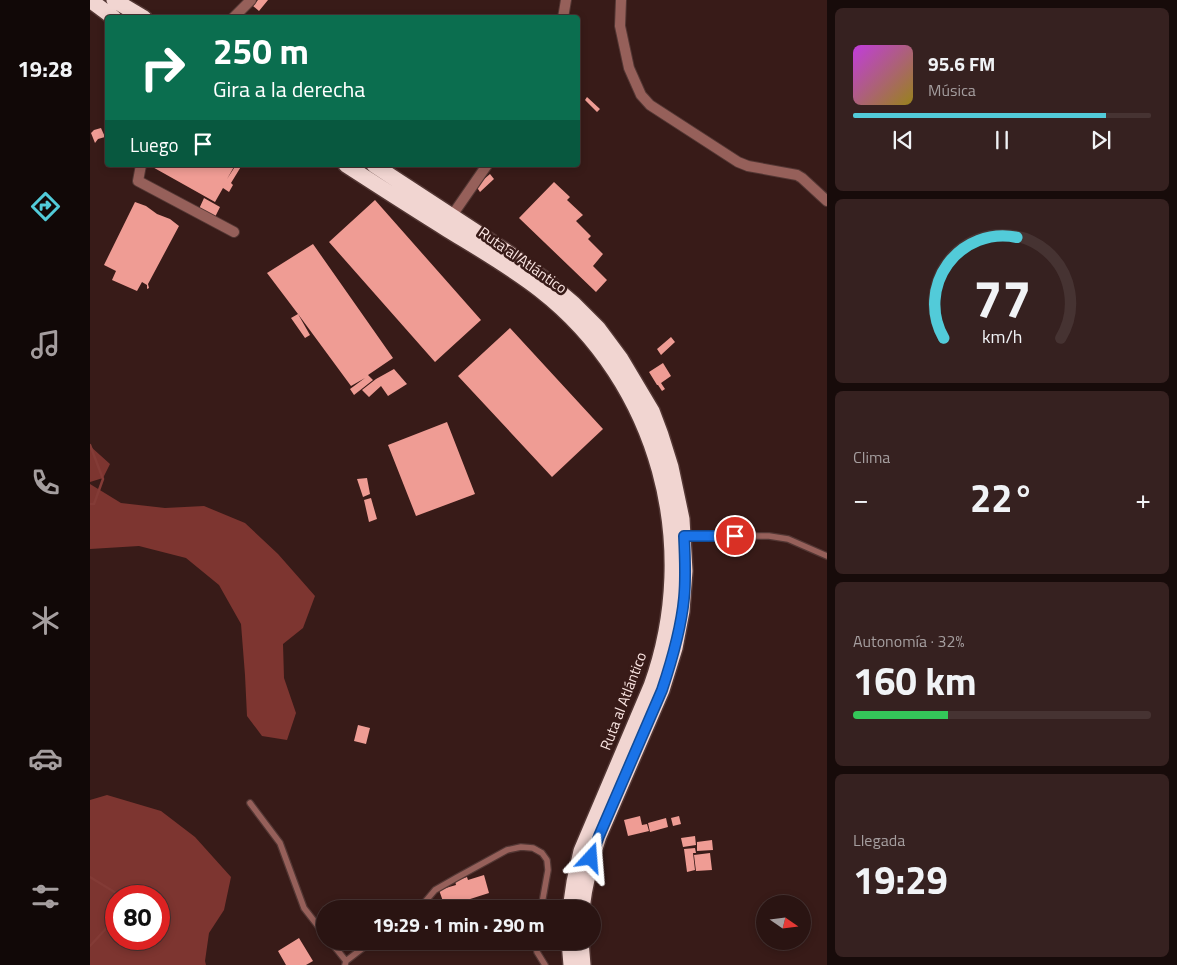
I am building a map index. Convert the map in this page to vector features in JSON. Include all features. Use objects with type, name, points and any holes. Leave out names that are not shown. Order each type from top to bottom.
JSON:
[{"type":"highway","points":[[90,0],[110,15]]},
{"type":"highway","points":[[114,0],[139,15]]},
{"type":"highway","name":"Ruta al Atlántico","points":[[349,167],[506,266],[541,290],[567,314],[588,336],[611,365],[627,390],[650,440],[660,472],[673,543],[673,573],[668,623],[651,686],[581,850],[571,900]]},
{"type":"highway","name":"Ruta al Atlántico","points":[[377,167],[513,256],[554,287],[598,328],[621,359],[652,411],[671,467],[682,519],[685,571],[684,598],[675,648],[662,690],[599,836],[591,858],[583,900]]},
{"type":"highway","points":[[570,950],[572,965]]},
{"type":"highway","points":[[582,950],[583,965]]},
{"type":"street","points":[[236,15],[251,0]]},
{"type":"street","points":[[564,15],[566,0]]},
{"type":"street","points":[[621,0],[620,26],[629,68],[641,95],[650,105],[738,162],[802,178],[827,201]]},
{"type":"street","points":[[141,167],[138,181],[234,232]]},
{"type":"street","points":[[451,216],[486,167]]},
{"type":"lane","points":[[684,536],[769,536],[788,539],[827,556]]},
{"type":"lane","points":[[250,803],[280,843],[304,908],[316,923]]},
{"type":"lane","points":[[426,900],[434,890],[507,850],[521,847],[533,848],[542,853],[547,860],[548,870],[543,900]]},
{"type":"lane","points":[[336,950],[345,963],[361,950]]},
{"type":"lane","points":[[537,950],[546,965]]},
{"type":"shaded area","points":[[90,446],[110,464],[103,478],[90,482]]},
{"type":"shaded area","points":[[90,484],[121,503],[165,508],[204,506],[245,523],[278,554],[315,596],[303,628],[283,644],[284,678],[296,713],[287,740],[262,736],[247,716],[241,624],[219,585],[186,558],[139,546],[90,549]]},
{"type":"shaded area","points":[[107,795],[161,811],[195,837],[231,877],[224,910],[209,933],[206,965],[90,965],[90,800]]},
{"type":"building","points":[[258,0],[268,0],[259,11],[253,6]]},
{"type":"building","points":[[587,97],[600,109],[597,112],[585,100]]},
{"type":"building","points":[[101,128],[105,137],[98,139],[95,143],[91,133]]},
{"type":"building","points":[[153,167],[234,167],[227,179],[235,167],[241,167],[231,183],[233,185],[229,192],[223,188],[215,202]]},
{"type":"building","points":[[490,174],[494,179],[480,192],[476,186]]},
{"type":"building","points":[[554,182],[570,197],[567,200],[583,215],[576,221],[591,236],[588,239],[603,254],[593,266],[607,280],[596,292],[519,218]]},
{"type":"building","points":[[204,198],[220,207],[215,217],[199,209]]},
{"type":"building","points":[[375,200],[481,320],[435,362],[329,242]]},
{"type":"building","points":[[135,202],[170,219],[179,226],[148,284],[149,288],[147,289],[147,285],[142,282],[137,291],[112,280],[116,271],[104,265]]},
{"type":"building","points":[[313,244],[393,358],[368,375],[373,380],[354,395],[350,389],[365,378],[351,386],[267,273]]},
{"type":"building","points":[[298,314],[310,335],[305,338],[291,318]]},
{"type":"building","points":[[510,328],[603,429],[552,477],[458,376]]},
{"type":"building","points":[[671,337],[675,342],[661,355],[657,349]]},
{"type":"building","points":[[663,363],[671,376],[661,383],[665,389],[662,391],[649,372]]},
{"type":"building","points":[[394,369],[407,384],[388,396],[381,386],[369,397],[362,390],[376,379]]},
{"type":"building","points":[[447,422],[475,494],[416,516],[388,445]]},
{"type":"building","points":[[367,478],[370,494],[363,497],[357,479]]},
{"type":"building","points":[[371,498],[377,519],[369,522],[364,500]]},
{"type":"building","points":[[358,725],[370,728],[366,744],[354,741]]},
{"type":"building","points":[[640,816],[642,825],[647,824],[649,831],[628,836],[624,820]]},
{"type":"building","points":[[679,816],[681,824],[673,826],[671,818]]},
{"type":"building","points":[[666,818],[668,827],[650,832],[648,823]]},
{"type":"building","points":[[695,836],[696,845],[683,847],[681,838]]},
{"type":"building","points":[[712,840],[713,850],[697,851],[697,842]]},
{"type":"building","points":[[695,848],[696,853],[693,853],[695,870],[687,872],[684,849]]},
{"type":"building","points":[[710,853],[712,870],[696,871],[694,855]]},
{"type":"building","points":[[484,875],[489,893],[467,900],[443,900],[439,890],[456,885],[455,881],[467,877],[468,880]]},
{"type":"building","points":[[299,938],[313,961],[306,965],[286,965],[278,951]]},
{"type":"waterway","points":[[90,445],[103,479],[94,504],[90,504]]},
{"type":"waterway","points":[[90,877],[116,893],[113,921],[90,946]]},
{"type":"route","points":[[591,858],[669,670],[684,598],[684,536],[735,536]]}]
